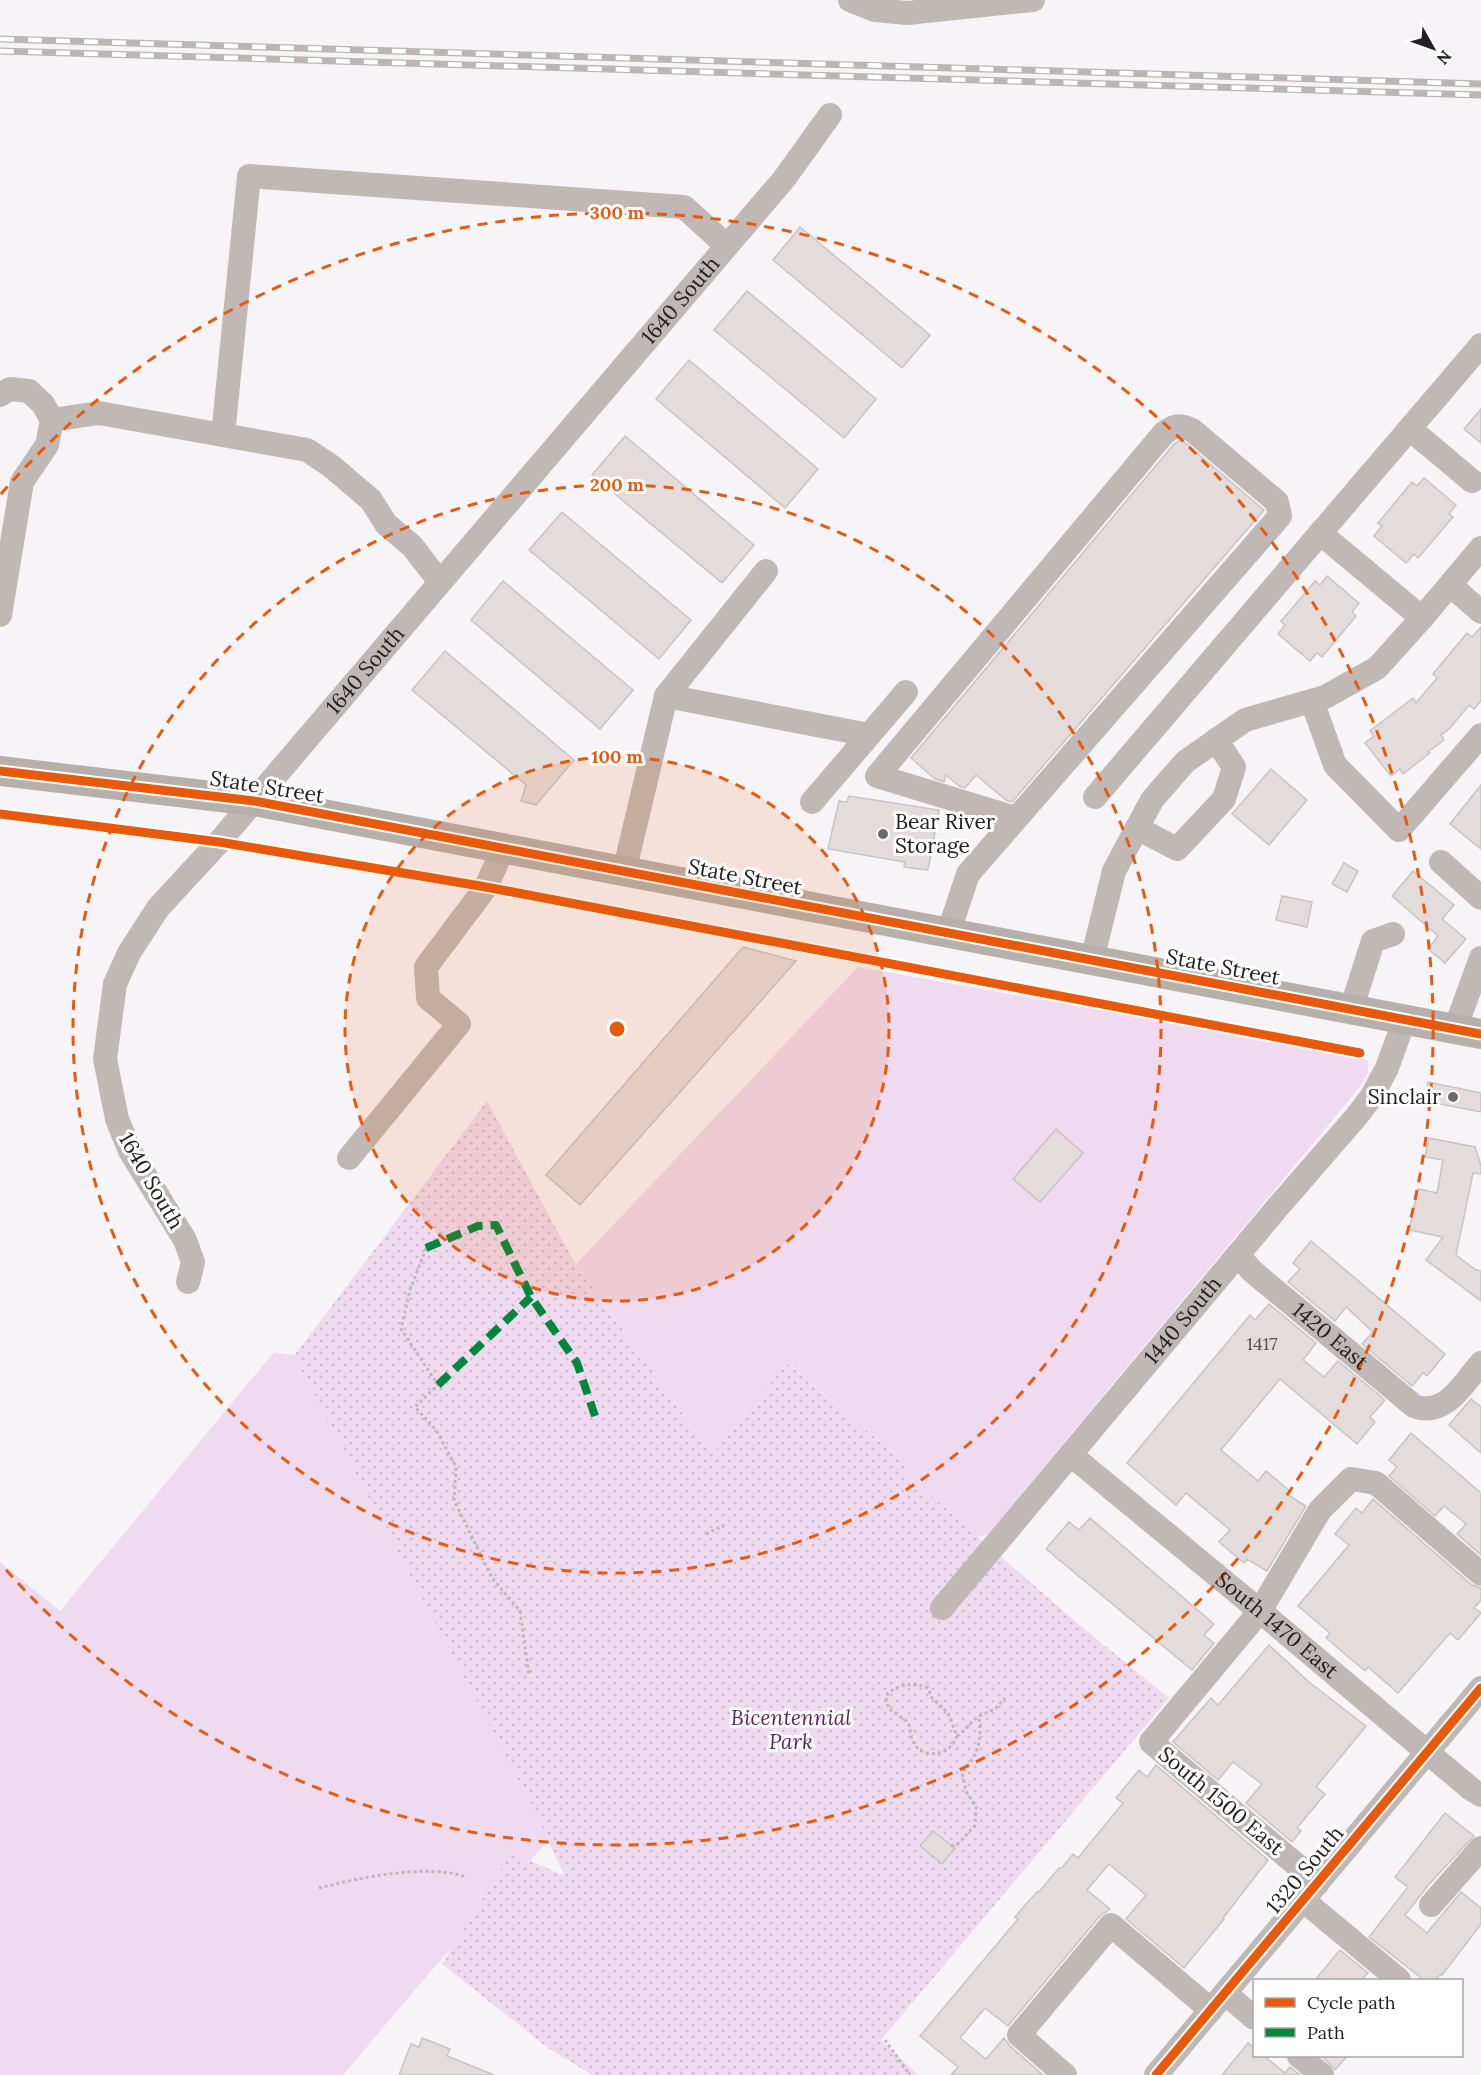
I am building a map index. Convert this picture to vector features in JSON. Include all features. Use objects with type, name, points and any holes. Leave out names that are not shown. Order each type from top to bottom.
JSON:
[{"type":"main road","name":"State Street","points":[[0,771],[254,801],[1468,1032]]},
{"type":"street","points":[[855,3],[890,13],[907,14],[1033,0]]},
{"type":"street","name":"1640 South","points":[[188,1282],[193,1262],[185,1240],[130,1151],[117,1119],[105,1059],[115,984],[129,953],[158,908],[219,842],[728,246],[784,179],[830,115]]},
{"type":"street","points":[[223,435],[249,176],[684,207],[728,246]]},
{"type":"street","points":[[1095,797],[1481,345]]},
{"type":"street","points":[[0,395],[10,389],[29,391],[43,404],[52,420],[47,446],[22,482],[2,590],[0,615]]},
{"type":"street","points":[[52,420],[99,413],[307,450],[331,466],[371,500],[386,524],[412,546],[440,582]]},
{"type":"street","points":[[948,933],[968,874],[1014,818],[1280,516],[1277,501],[1182,424],[1164,433],[877,776],[1014,818]]},
{"type":"street","points":[[1410,429],[1472,481]]},
{"type":"street","points":[[1320,533],[1422,618]]},
{"type":"street","points":[[1092,960],[1114,871],[1152,800],[1185,762],[1245,720],[1325,697],[1377,668],[1481,548]]},
{"type":"street","points":[[624,872],[666,696],[766,571]]},
{"type":"street","points":[[1450,585],[1481,612]]},
{"type":"street","points":[[812,801],[906,692]]},
{"type":"street","points":[[666,696],[869,735]]},
{"type":"street","points":[[1312,701],[1335,765],[1399,830],[1481,735]]},
{"type":"street","points":[[1137,828],[1177,849],[1224,799],[1234,767],[1216,740]]},
{"type":"street","points":[[349,1158],[459,1024],[428,998],[426,967],[486,887],[502,849]]},
{"type":"street","points":[[1442,862],[1481,898]]},
{"type":"street","points":[[1351,1010],[1373,941],[1393,934]]},
{"type":"street","points":[[1468,1032],[1481,958]]},
{"type":"street","name":"1440 South","points":[[942,1608],[1372,1096],[1392,1057],[1404,1021]]},
{"type":"street","name":"1420 East","points":[[1238,1255],[1252,1271],[1406,1401],[1421,1408],[1437,1408],[1446,1403],[1480,1365]]},
{"type":"street","name":"South 1470 East","points":[[1071,1455],[1481,1795]]},
{"type":"street","points":[[1260,1611],[1320,1510],[1351,1479],[1376,1483],[1481,1574]]},
{"type":"street","name":"South 1500 East","points":[[1260,1611],[1152,1742],[1398,1979]]},
{"type":"street","name":"1320 South","points":[[1156,2075],[1481,1688]]},
{"type":"street","points":[[1431,1905],[1481,1848]]},
{"type":"street","points":[[1065,2075],[1019,2035],[1111,1925],[1218,2002],[1253,2018]]},
{"type":"street","points":[[1301,2057],[1322,2075]]},
{"type":"path","points":[[426,1248],[410,1290],[401,1329],[438,1385],[415,1407],[436,1430],[456,1467],[454,1500],[492,1578],[520,1611],[529,1675]]},
{"type":"path","points":[[706,1534],[724,1525]]},
{"type":"path","points":[[957,1736],[948,1713],[932,1698],[928,1688],[918,1684],[899,1685],[888,1693],[886,1698],[889,1709],[908,1722],[911,1738],[916,1748],[925,1753],[943,1752],[952,1747],[957,1736],[979,1716],[995,1709],[1005,1698]]},
{"type":"path","points":[[951,1846],[959,1843],[975,1825],[976,1807],[966,1791],[962,1773],[976,1755],[981,1733],[979,1716]]},
{"type":"path","points":[[319,1888],[360,1877],[436,1870],[466,1877]]},
{"type":"path","points":[[885,2040],[910,2075]]},
{"type":"green space","points":[[858,967],[1362,1057],[1368,1061],[1368,1073],[1360,1087],[988,1534],[978,1537],[904,1472],[904,1462],[788,1363],[713,1456],[576,1264]]},
{"type":"green space","name":"Bicentennial Park","points":[[487,1101],[573,1260],[712,1455],[787,1363],[904,1462],[904,1472],[1077,1623],[1169,1698],[881,2040],[918,2075],[592,2075],[548,2048],[442,1964],[511,1853],[565,1876],[537,1815],[294,1356]]},
{"type":"green space","points":[[274,1352],[307,1358],[1169,1698],[494,1901],[343,2075],[0,2075],[0,1562],[60,1611]],"holes":[[[548,1841],[565,1876],[530,1861]]]},
{"type":"building","points":[[800,227],[930,335],[902,368],[773,260]]},
{"type":"building","points":[[747,291],[876,399],[844,438],[714,330]]},
{"type":"building","points":[[689,360],[818,469],[785,508],[656,399]]},
{"type":"building","points":[[1481,409],[1481,443],[1464,429]]},
{"type":"building","points":[[625,436],[754,545],[722,583],[592,475]]},
{"type":"building","points":[[1179,441],[1184,442],[1264,510],[1012,802],[1006,800],[976,775],[965,788],[946,775],[944,782],[935,779],[911,758],[1174,444]]},
{"type":"building","points":[[1424,478],[1456,505],[1449,514],[1453,517],[1418,558],[1414,554],[1406,563],[1374,536],[1382,526],[1378,523],[1412,482],[1417,486]]},
{"type":"building","points":[[562,512],[691,620],[659,659],[529,550]]},
{"type":"building","points":[[1327,576],[1359,603],[1352,612],[1356,616],[1322,657],[1317,653],[1310,661],[1278,634],[1285,625],[1281,621],[1315,581],[1320,585]]},
{"type":"building","points":[[503,581],[633,690],[600,729],[471,620]]},
{"type":"building","points":[[1481,627],[1481,701],[1474,709],[1469,705],[1450,728],[1441,735],[1444,740],[1428,752],[1430,753],[1403,774],[1400,769],[1391,776],[1365,743],[1374,736],[1370,731],[1413,698],[1416,703],[1437,678],[1433,674],[1467,633],[1472,637]]},
{"type":"building","points":[[445,651],[574,760],[536,805],[521,801],[526,785],[412,690]]},
{"type":"building","points":[[1271,769],[1307,800],[1269,845],[1232,814]]},
{"type":"building","points":[[1481,785],[1481,849],[1450,824]]},
{"type":"building","name":"Bear River Storage","points":[[849,796],[939,810],[928,870],[904,867],[905,862],[828,849],[839,801],[847,802]]},
{"type":"building","points":[[1344,863],[1358,871],[1347,892],[1332,884]]},
{"type":"building","points":[[1413,871],[1454,905],[1442,919],[1466,939],[1445,963],[1428,949],[1438,936],[1392,896]]},
{"type":"building","points":[[1282,896],[1312,902],[1307,927],[1276,920]]},
{"type":"building","points":[[743,947],[796,961],[580,1205],[546,1175]]},
{"type":"building","name":"Sinclair","points":[[1428,1082],[1481,1093],[1481,1112],[1424,1101]]},
{"type":"building","points":[[1056,1129],[1083,1153],[1040,1202],[1013,1179]]},
{"type":"building","points":[[1429,1138],[1475,1147],[1481,1165],[1481,1174],[1473,1173],[1456,1255],[1476,1270],[1481,1271],[1481,1301],[1426,1260],[1443,1237],[1409,1230],[1418,1189],[1437,1193],[1443,1160],[1425,1157]]},
{"type":"building","points":[[1311,1241],[1445,1354],[1427,1376],[1423,1373],[1412,1386],[1362,1344],[1373,1332],[1346,1307],[1335,1321],[1288,1282],[1300,1269],[1293,1263]]},
{"type":"building","points":[[1269,1304],[1316,1343],[1303,1360],[1324,1377],[1338,1361],[1385,1400],[1370,1417],[1375,1422],[1357,1444],[1280,1379],[1221,1450],[1258,1481],[1266,1471],[1291,1492],[1288,1495],[1306,1506],[1267,1571],[1247,1559],[1244,1563],[1219,1542],[1230,1530],[1186,1493],[1176,1505],[1127,1463],[1250,1315],[1255,1320]]},
{"type":"building","points":[[1471,1399],[1481,1407],[1481,1453],[1449,1425]]},
{"type":"building","points":[[1411,1433],[1481,1493],[1481,1555],[1457,1534],[1466,1524],[1444,1506],[1435,1516],[1389,1476],[1397,1467],[1389,1460]]},
{"type":"building","points":[[1373,1499],[1472,1585],[1481,1588],[1481,1600],[1474,1608],[1481,1613],[1458,1640],[1450,1633],[1398,1693],[1368,1667],[1365,1671],[1326,1638],[1330,1633],[1298,1606],[1349,1545],[1335,1534],[1356,1508],[1362,1513]]},
{"type":"building","points":[[1090,1518],[1214,1624],[1204,1635],[1214,1643],[1192,1670],[1046,1549],[1069,1522],[1079,1530]]},
{"type":"building","points":[[1269,1645],[1309,1682],[1366,1726],[1316,1787],[1325,1794],[1297,1828],[1301,1831],[1292,1842],[1246,1803],[1262,1784],[1233,1762],[1218,1780],[1173,1742],[1211,1698],[1218,1705]]},
{"type":"building","points":[[1156,1765],[1268,1860],[1184,1968],[1126,1919],[1146,1895],[1109,1864],[1087,1890],[1110,1909],[1100,1916],[1008,2026],[985,2008],[960,2038],[986,2059],[1004,2038],[1043,2075],[951,2075],[958,2067],[920,2036],[1018,1919],[1015,1917],[1025,1905],[1073,1854],[1078,1858],[1123,1803],[1116,1798],[1139,1770],[1147,1777]]},
{"type":"building","points":[[1445,1813],[1474,1836],[1430,1883],[1405,1915],[1427,1933],[1461,1892],[1481,1908],[1481,1924],[1442,1975],[1436,1979],[1423,1979],[1369,1937],[1408,1887],[1395,1877]]},
{"type":"building","points":[[933,1831],[955,1848],[942,1864],[920,1846]]},
{"type":"building","points":[[1340,1950],[1368,1973],[1362,1979],[1316,1979]]},
{"type":"building","points":[[422,2038],[450,2049],[447,2056],[494,2075],[399,2075],[411,2044],[419,2047]]},
{"type":"building","points":[[1248,2043],[1253,2047],[1253,2057],[1265,2057],[1285,2073],[1290,2067],[1300,2075],[1222,2075]]},
{"type":"building","points":[[1323,2057],[1346,2057],[1335,2070]]},
{"type":"railway","points":[[0,39],[1481,84]]},
{"type":"railway","points":[[0,51],[1481,95]]},
{"type":"marked path","points":[[426,1248],[478,1226],[496,1225],[531,1297],[577,1363],[595,1416]]},
{"type":"marked path","points":[[438,1385],[531,1297]]},
{"type":"cycle path","points":[[0,771],[254,801],[1481,1034]]},
{"type":"cycle path","points":[[0,814],[219,842],[486,887],[1360,1053]]},
{"type":"cycle path","points":[[1156,2075],[1481,1688]]},
{"type":"place","name":"Bear River Storage","points":[[883,834]]},
{"type":"place","name":"Sinclair","points":[[1453,1097]]}]
